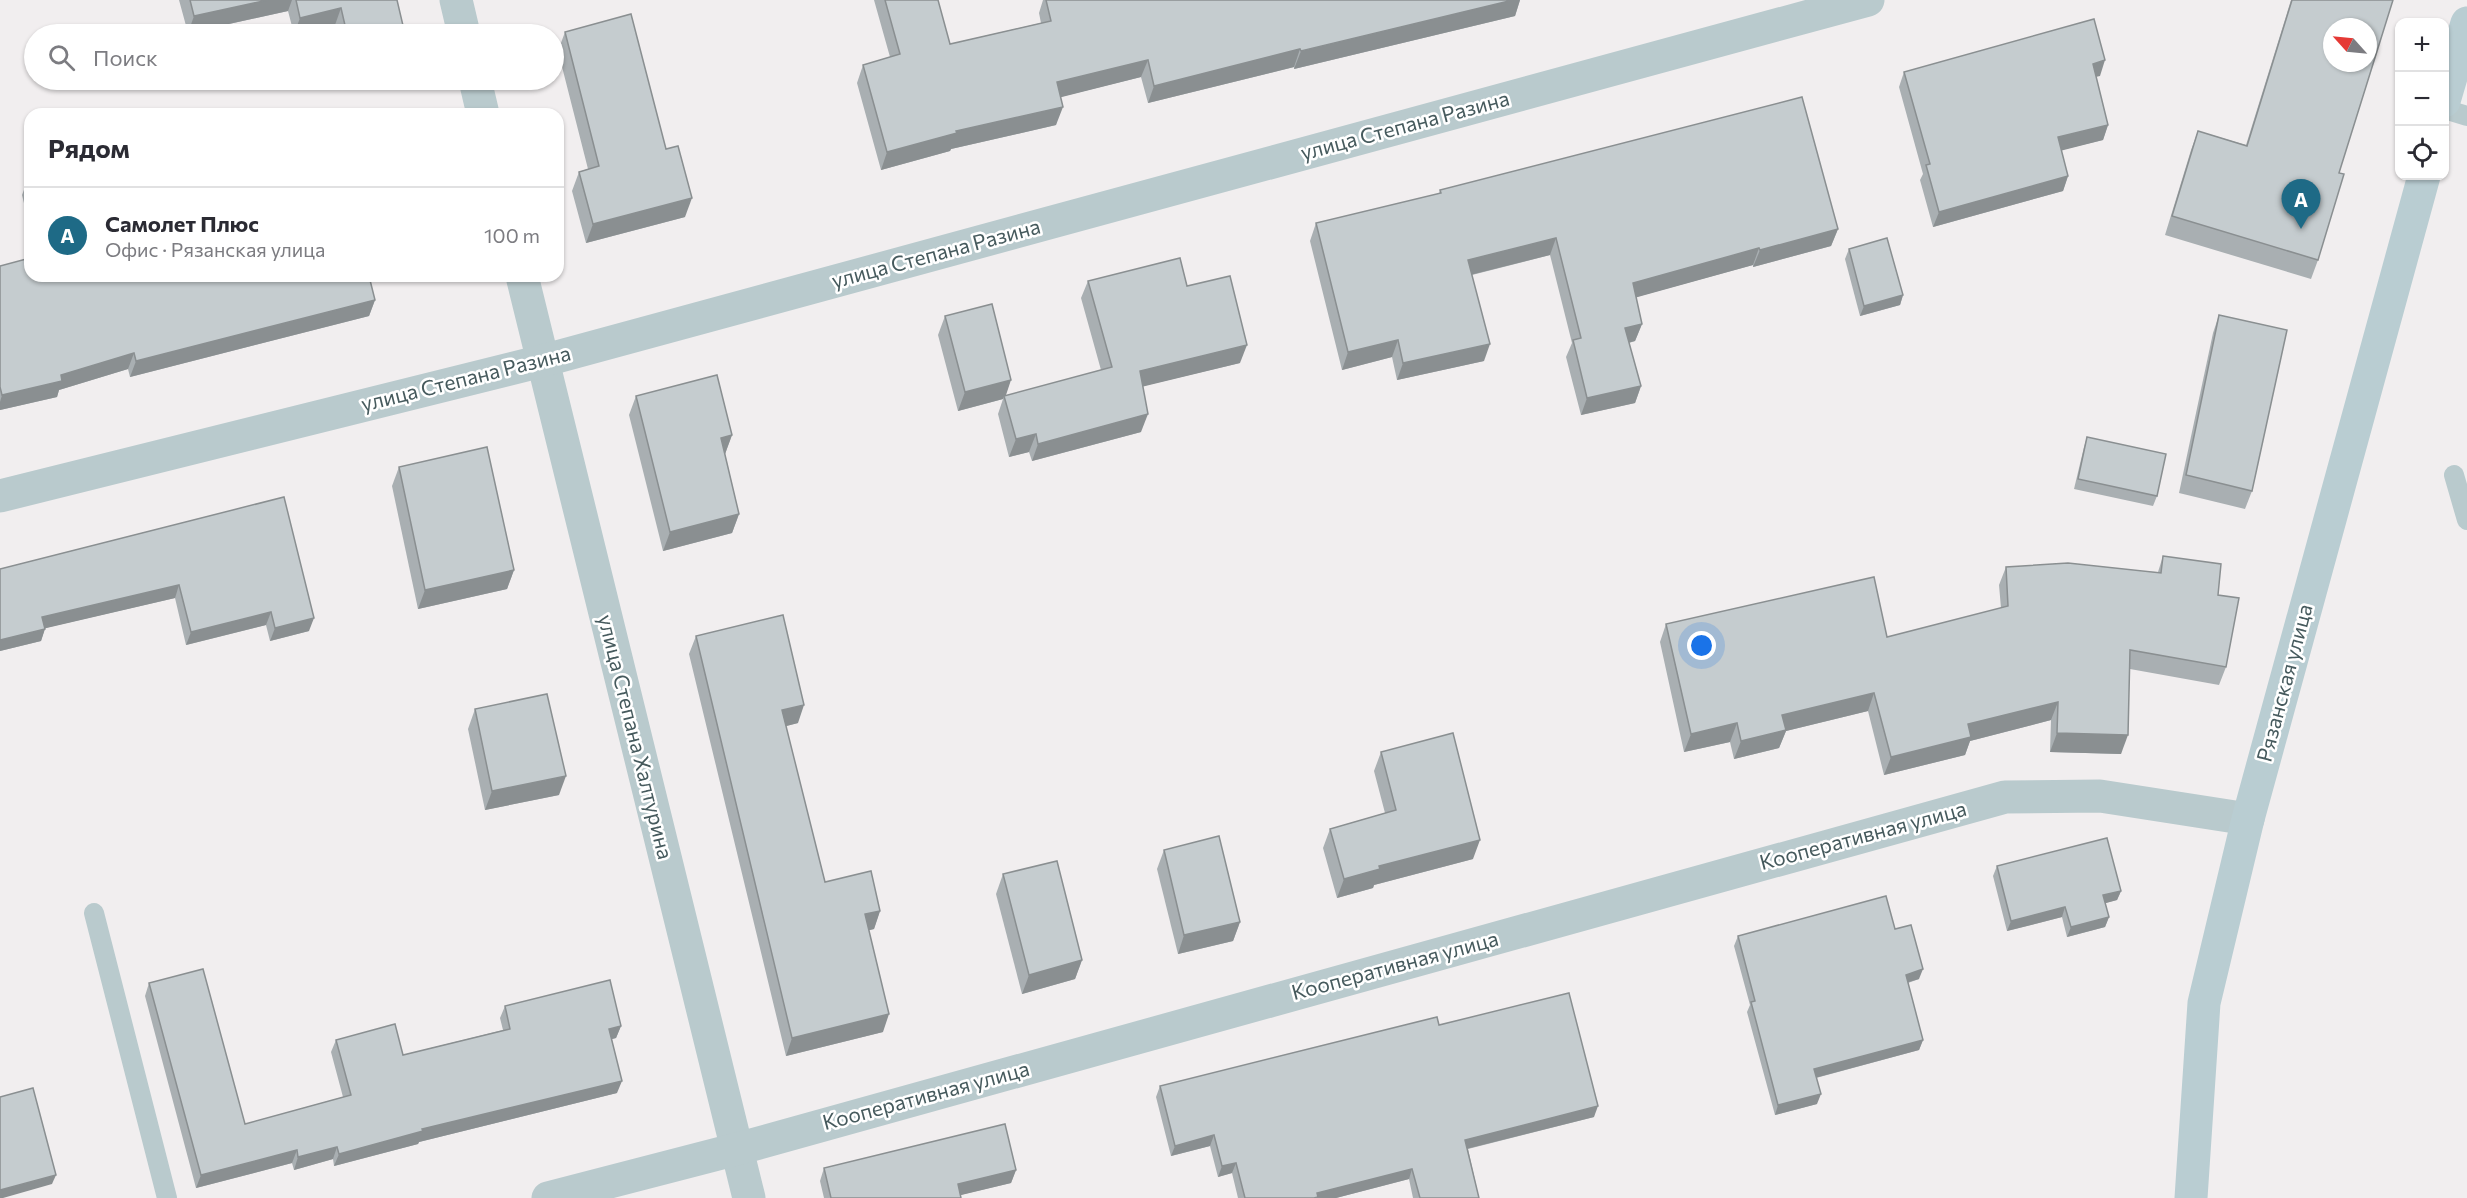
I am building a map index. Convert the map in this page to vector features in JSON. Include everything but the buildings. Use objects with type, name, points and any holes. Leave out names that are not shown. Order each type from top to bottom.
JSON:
[{"type":"main road","points":[[2449,87],[2467,23]]},
{"type":"main road","name":"Рязанская улица","points":[[2192,1198],[2204,1003],[2248,819],[2423,180]]},
{"type":"street","points":[[456,0],[462,24]]},
{"type":"street","name":"улица Степана Разина","points":[[0,496],[542,361],[1868,0]]},
{"type":"street","points":[[477,90],[482,108]]},
{"type":"street","name":"улица Степана Халтурина","points":[[523,282],[749,1198]]},
{"type":"street","name":"Кооперативная улица","points":[[548,1198],[737,1149],[2005,797],[2100,796],[2248,819]]},
{"type":"lane","points":[[2449,110],[2467,116]]},
{"type":"lane","points":[[2454,475],[2467,520]]},
{"type":"lane","points":[[94,913],[167,1198]]},
{"type":"place","name":"Самолет Плюс","points":[[2301,229]]}]
